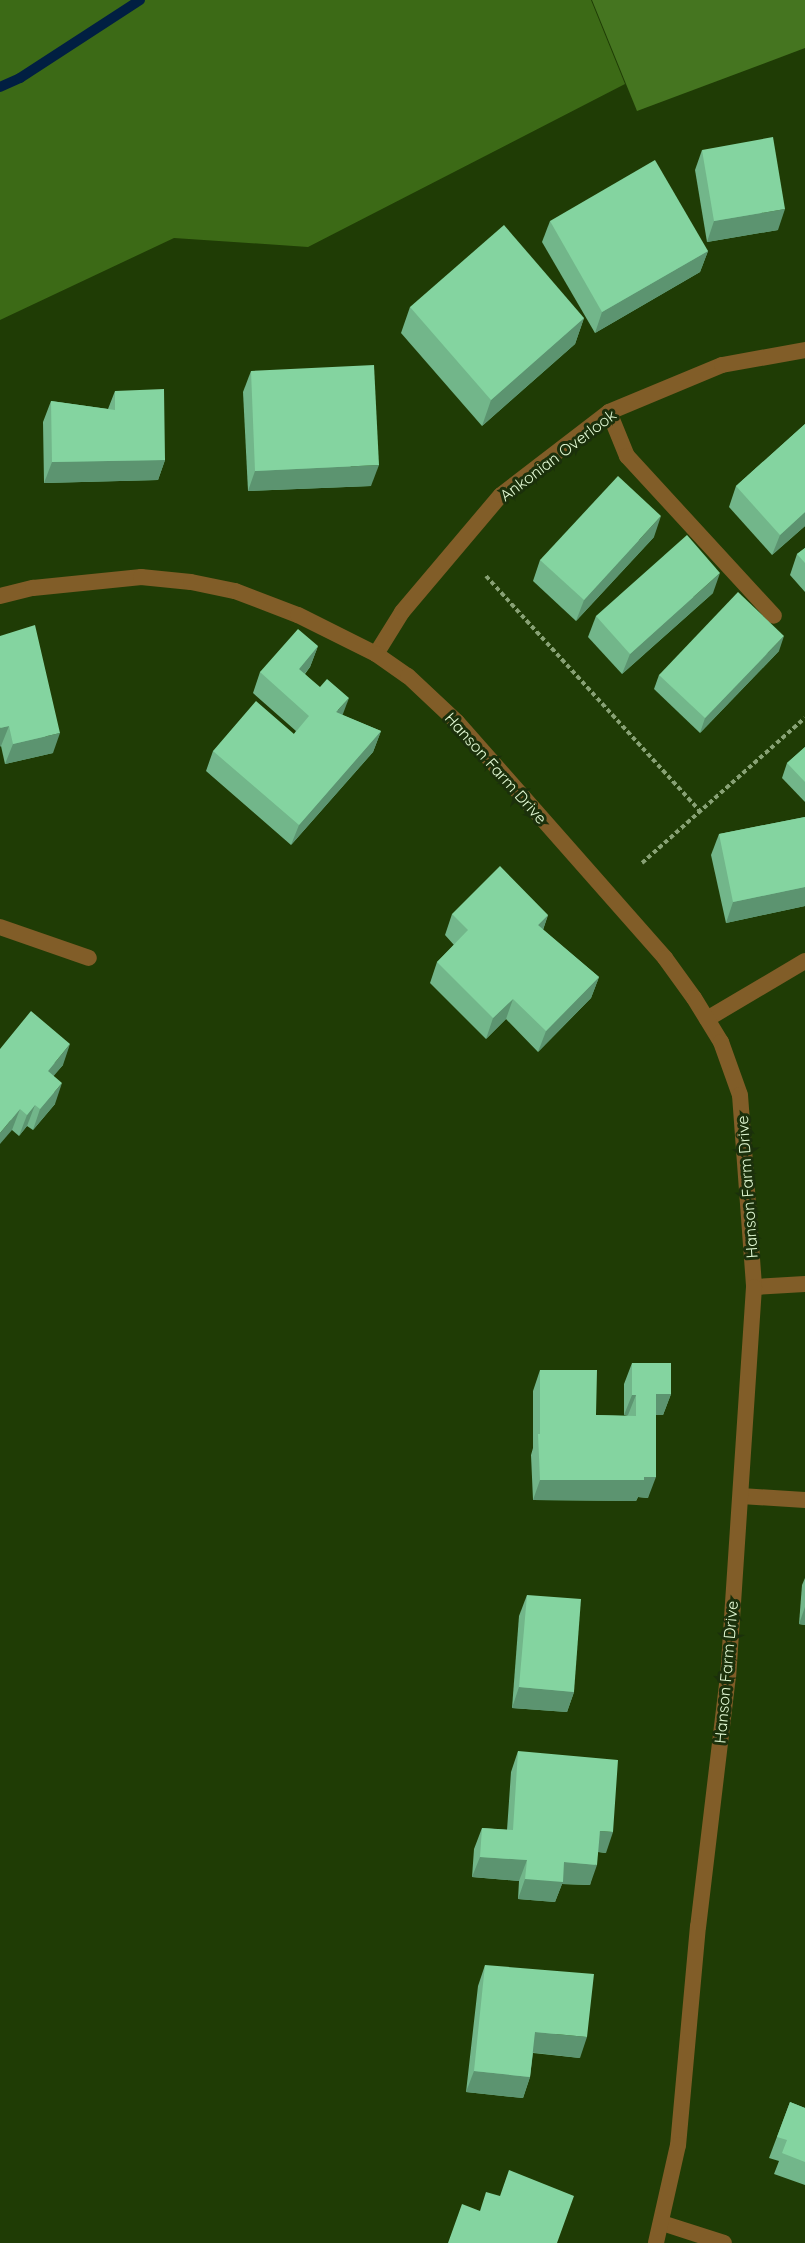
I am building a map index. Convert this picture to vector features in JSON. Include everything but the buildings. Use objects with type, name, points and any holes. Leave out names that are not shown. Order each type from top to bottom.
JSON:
[{"type":"street","name":"Ankonian Overlook","points":[[376,654],[402,612],[501,495],[609,412],[722,365],[805,350]]},
{"type":"street","points":[[609,412],[627,456],[774,616]]},
{"type":"street","name":"Hanson Farm Drive","points":[[0,596],[33,588],[141,577],[191,582],[235,591],[298,615],[376,654],[408,676],[457,722],[665,958],[721,1042],[740,1095],[754,1287],[728,1676],[698,1926],[678,2145],[656,2243]]},
{"type":"street","points":[[0,927],[89,958]]},
{"type":"street","points":[[706,1018],[805,962]]},
{"type":"street","points":[[754,1287],[805,1284]]},
{"type":"street","points":[[741,1496],[805,1500]]},
{"type":"street","points":[[662,2223],[723,2243]]},
{"type":"path","points":[[486,576],[700,811]]},
{"type":"path","points":[[642,863],[805,718]]},
{"type":"green space","points":[[0,0],[591,0],[625,84],[308,247],[174,238],[0,320]]},
{"type":"green space","points":[[592,0],[805,0],[805,48],[637,111]]},
{"type":"waterway","points":[[0,87],[20,78],[140,0]]}]
